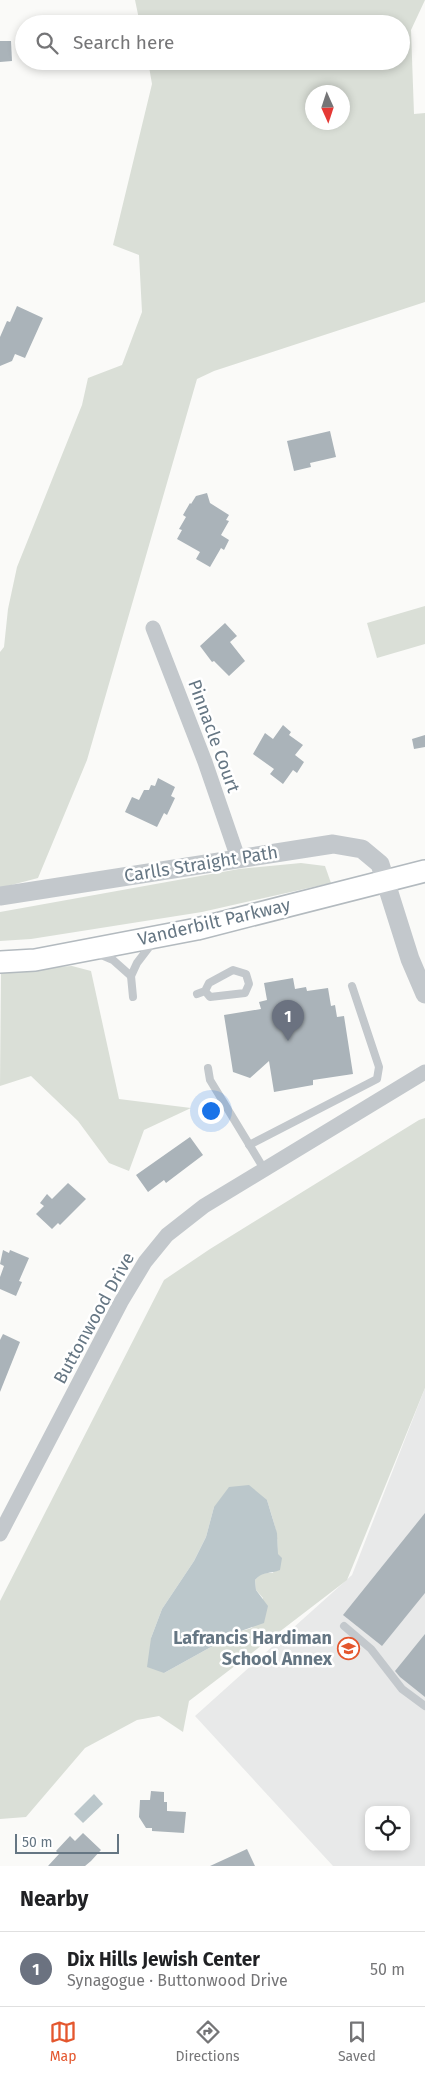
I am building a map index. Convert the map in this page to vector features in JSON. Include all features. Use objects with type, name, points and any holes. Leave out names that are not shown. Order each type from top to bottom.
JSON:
[{"type":"main road","name":"Vanderbilt Parkway","points":[[0,962],[35,960],[197,929],[425,871]]},
{"type":"street","name":"Pinnacle Court","points":[[153,628],[205,762],[238,858]]},
{"type":"street","name":"Carlls Straight Path","points":[[0,896],[333,844],[362,849],[380,864],[410,959],[425,994]]},
{"type":"street","name":"Buttonwood Drive","points":[[0,1534],[121,1302],[145,1262],[167,1235],[204,1206],[425,1072]]},
{"type":"lane","points":[[133,997],[131,976],[137,963],[157,936]]},
{"type":"lane","points":[[87,950],[113,960],[131,976]]},
{"type":"lane","points":[[197,994],[205,991],[209,983],[233,970],[246,974],[248,984],[245,993],[210,997],[205,991]]},
{"type":"lane","points":[[249,1145],[377,1079],[379,1067],[352,986]]},
{"type":"lane","points":[[208,1068],[210,1080],[264,1169]]},
{"type":"lane","points":[[344,1626],[371,1649],[402,1689],[425,1706]]},
{"type":"shaded area","points":[[135,0],[425,0],[411,30],[414,114],[425,113],[425,302],[214,371],[197,379],[87,760],[38,878],[0,888],[0,652],[4,647],[8,609],[17,567],[82,405],[88,378],[122,365],[142,312],[139,255],[113,245],[152,84],[150,70],[410,70],[410,15],[138,15]]},
{"type":"shaded area","points":[[425,606],[425,644],[377,658],[367,623]]},
{"type":"shaded area","points":[[301,863],[325,866],[331,883],[202,912],[31,939],[0,941],[0,912],[239,869]]},
{"type":"shaded area","points":[[72,966],[91,971],[119,1099],[191,1108],[144,1130],[129,1171],[109,1163],[78,1121],[31,1076],[0,1086],[1,970]]},
{"type":"shaded area","points":[[425,1118],[425,1388],[347,1580],[189,1701],[183,1732],[159,1716],[137,1720],[85,1748],[26,1817],[0,1819],[0,1601],[164,1280],[210,1249]],"holes":[[[267,1500],[277,1536],[276,1562],[273,1573],[263,1574],[255,1580],[256,1590],[263,1598],[252,1628],[238,1632],[164,1673],[151,1638],[162,1609],[194,1561],[206,1537],[214,1507]]]},
{"type":"shaded area","name":"Lafrancis Hardiman School Annex","points":[[425,1388],[425,1866],[333,1866],[195,1716],[352,1575]]},
{"type":"shaded area","points":[[249,1485],[267,1500],[277,1533],[278,1554],[282,1558],[280,1570],[264,1574],[255,1580],[256,1590],[268,1606],[264,1623],[238,1632],[164,1673],[147,1667],[151,1638],[162,1609],[194,1561],[206,1537],[214,1507],[229,1487]]},
{"type":"shaded area","points":[[94,1794],[103,1804],[83,1823],[74,1814]]},
{"type":"building","points":[[0,41],[11,41],[12,61],[0,62]]},
{"type":"building","points":[[17,306],[43,318],[25,358],[15,354],[12,361],[0,366],[0,337],[7,321],[10,322]]},
{"type":"building","points":[[330,431],[336,457],[310,463],[311,467],[294,471],[287,441]]},
{"type":"building","points":[[207,493],[210,503],[229,515],[226,520],[229,521],[221,535],[229,540],[224,550],[221,548],[210,567],[196,559],[200,552],[177,539],[182,530],[179,529],[186,517],[183,515],[190,503],[196,496]]},
{"type":"building","points":[[225,623],[237,636],[230,642],[245,661],[229,676],[214,661],[212,662],[200,646]]},
{"type":"building","points":[[283,725],[291,732],[289,735],[303,745],[295,755],[304,762],[297,773],[293,770],[283,784],[270,774],[274,769],[253,754],[265,733],[273,739]]},
{"type":"building","points":[[425,735],[425,747],[414,749],[412,739]]},
{"type":"building","points":[[158,778],[175,787],[171,796],[175,798],[167,815],[164,813],[157,827],[125,812],[132,797],[139,800],[144,790],[149,790],[151,785],[155,786]]},
{"type":"building","points":[[293,978],[295,989],[306,987],[307,991],[328,988],[331,1006],[335,1005],[337,1017],[344,1016],[353,1074],[313,1080],[313,1085],[274,1092],[269,1061],[250,1078],[233,1072],[224,1015],[261,1009],[259,1002],[267,1000],[264,983]]},
{"type":"building","points":[[190,1137],[203,1155],[166,1183],[164,1180],[148,1192],[136,1175]]},
{"type":"building","points":[[68,1183],[86,1199],[60,1225],[58,1223],[52,1229],[36,1214],[44,1206],[40,1203],[47,1194],[52,1199]]},
{"type":"building","points":[[3,1250],[9,1253],[10,1250],[29,1258],[19,1281],[22,1282],[16,1296],[0,1289],[0,1277],[4,1266],[0,1264]]},
{"type":"building","points":[[3,1334],[20,1342],[0,1392],[0,1340]]},
{"type":"building","points":[[425,1513],[425,1593],[382,1646],[343,1615]]},
{"type":"building","points":[[425,1634],[425,1697],[395,1671]]},
{"type":"building","points":[[151,1791],[164,1792],[164,1802],[167,1802],[167,1811],[186,1812],[184,1833],[152,1831],[152,1828],[146,1828],[139,1817],[140,1800],[150,1800]]},
{"type":"building","points":[[83,1833],[101,1850],[91,1861],[85,1866],[48,1866],[59,1854],[56,1851],[70,1836],[75,1841]]},
{"type":"building","points":[[247,1849],[255,1866],[210,1866]]},
{"type":"place","name":"Dix Hills Jewish Center","points":[[288,1041]]},
{"type":"place","name":"Lafrancis Hardiman School Annex","points":[[348,1648]]}]
